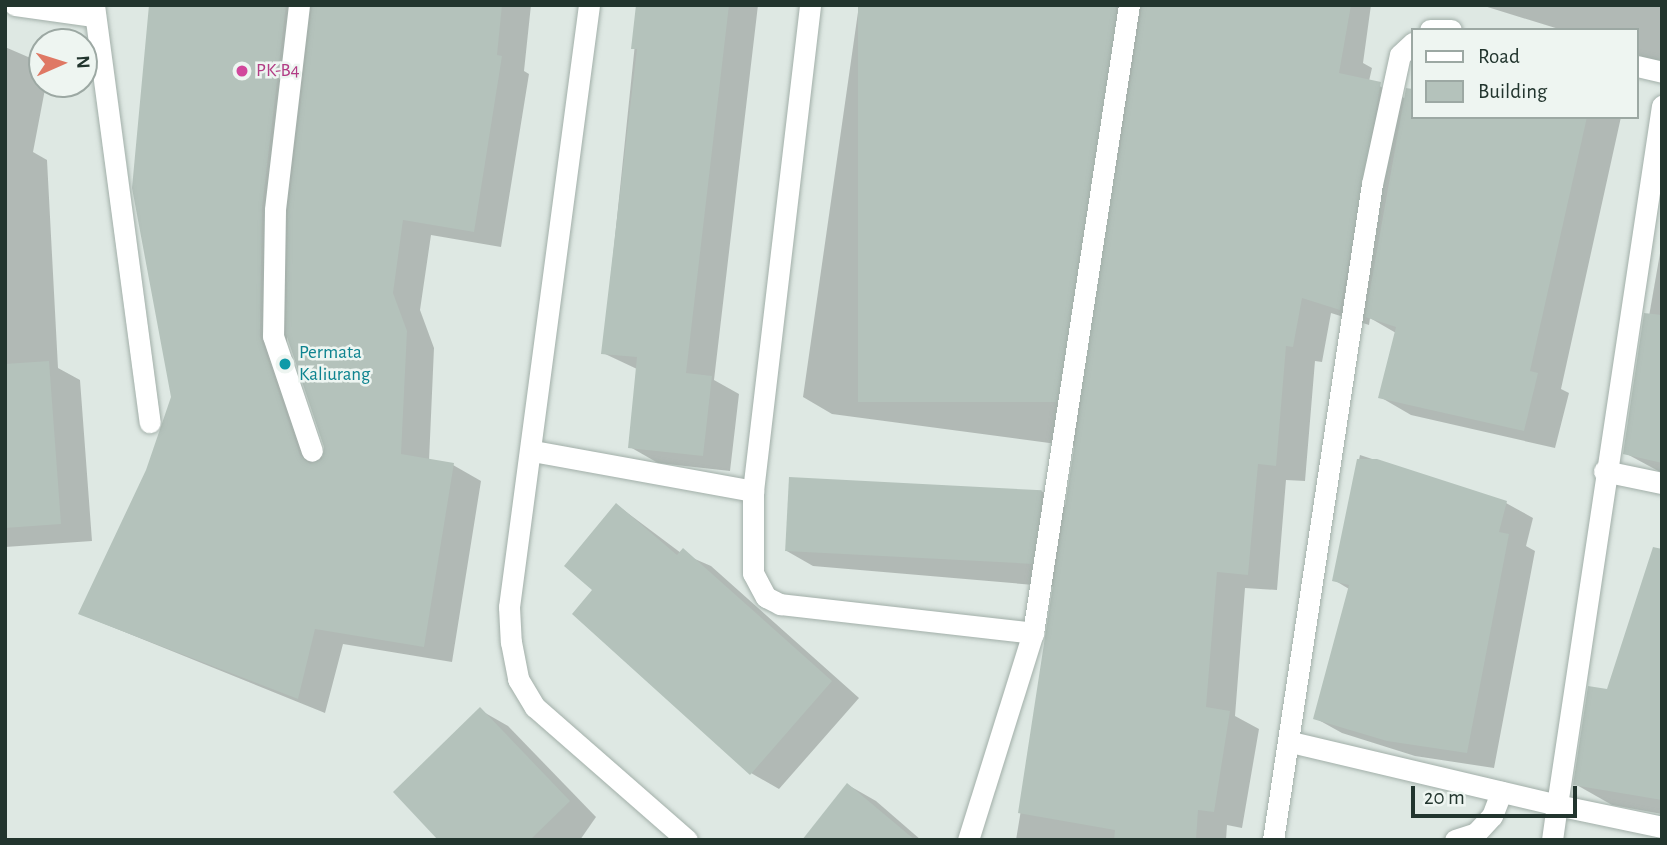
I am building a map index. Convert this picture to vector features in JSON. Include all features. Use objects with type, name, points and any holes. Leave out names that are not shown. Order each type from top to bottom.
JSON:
[{"type":"street","points":[[15,5],[93,10],[150,422]]},
{"type":"street","points":[[299,5],[275,210],[273,336],[312,451]]},
{"type":"street","points":[[589,5],[533,450],[509,607],[517,679],[536,707],[687,840]]},
{"type":"street","points":[[810,5],[753,491],[753,573],[766,597],[1033,633]]},
{"type":"street","points":[[968,840],[1033,633],[1129,5]]},
{"type":"street","points":[[1273,840],[1291,742],[1372,184],[1400,55],[1412,44]]},
{"type":"street","points":[[1639,66],[1662,72]]},
{"type":"street","points":[[1552,840],[1604,471],[1662,106]]},
{"type":"street","points":[[533,450],[753,491]]},
{"type":"street","points":[[1604,471],[1662,483]]},
{"type":"street","points":[[1291,742],[1557,806],[1662,827]]},
{"type":"street","points":[[1455,840],[1492,816],[1501,792]]},
{"type":"building","name":"Permata Kaliurang","points":[[149,5],[286,5],[262,208],[260,336],[300,455],[310,464],[322,459],[324,447],[286,334],[288,211],[312,5],[502,5],[497,55],[502,56],[474,232],[403,220],[393,293],[407,331],[401,454],[454,463],[424,647],[315,629],[298,699],[78,614],[146,470],[171,397],[132,188]]},
{"type":"building","points":[[636,5],[729,5],[686,373],[712,376],[703,456],[628,448],[637,357],[601,354],[637,49],[631,49]]},
{"type":"building","points":[[858,5],[1116,5],[1116,402],[858,402]]},
{"type":"building","points":[[1142,5],[1351,5],[1339,73],[1381,82],[1340,310],[1302,298],[1293,347],[1286,346],[1276,466],[1258,464],[1248,575],[1217,572],[1206,707],[1230,711],[1214,812],[1198,810],[1196,840],[1114,840],[1115,830],[1018,813]]},
{"type":"building","points":[[1406,88],[1412,89],[1412,119],[1587,119],[1530,371],[1538,373],[1524,431],[1378,398],[1396,327],[1365,317]]},
{"type":"building","points":[[1644,313],[1662,315],[1662,463],[1623,454]]},
{"type":"building","points":[[49,361],[61,524],[5,528],[5,364]]},
{"type":"building","points":[[1357,459],[1377,459],[1507,501],[1499,532],[1509,534],[1467,753],[1387,741],[1313,719],[1349,585],[1332,581]]},
{"type":"building","points":[[789,477],[1042,490],[1038,564],[785,551]]},
{"type":"building","points":[[616,503],[677,555],[683,548],[832,681],[750,775],[572,614],[592,590],[564,566]]},
{"type":"building","points":[[1653,547],[1662,549],[1662,800],[1573,785],[1588,686],[1607,689]]},
{"type":"building","points":[[480,707],[570,801],[530,840],[438,840],[393,792]]},
{"type":"building","points":[[847,783],[915,840],[802,840]]},
{"type":"place","name":"PK-B4","points":[[242,71]]},
{"type":"place","name":"Permata Kaliurang","points":[[285,364]]}]
